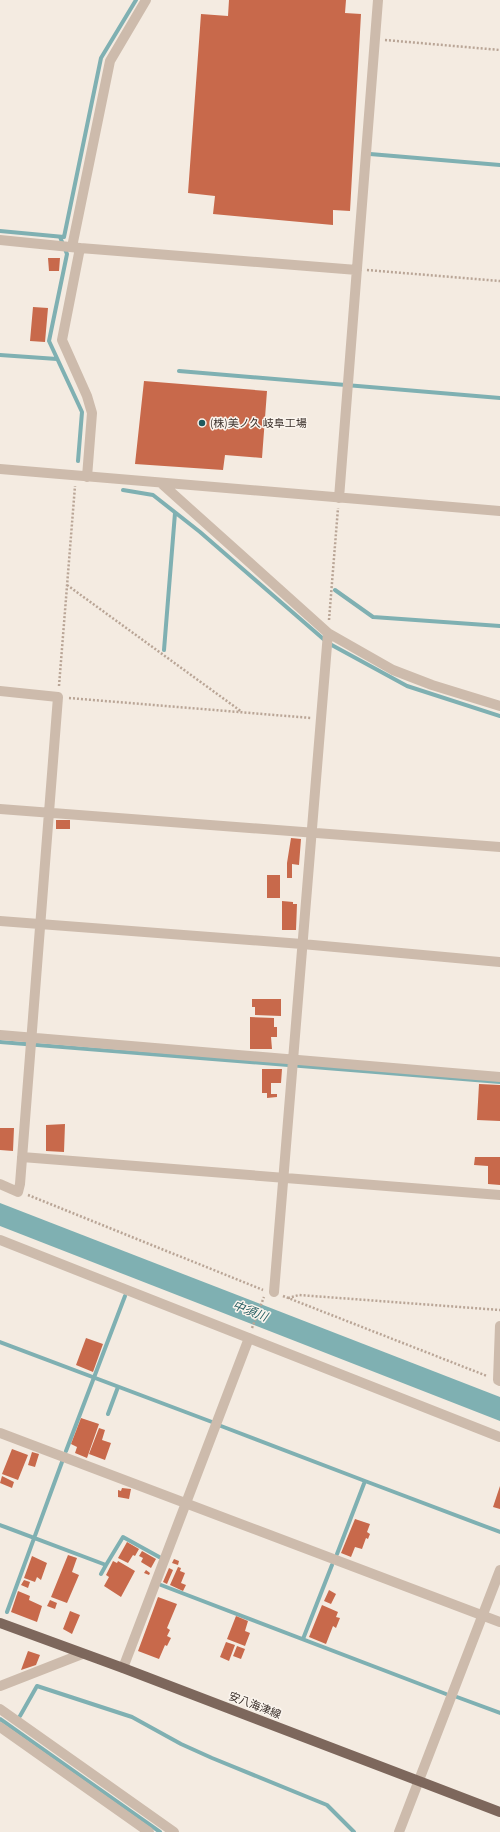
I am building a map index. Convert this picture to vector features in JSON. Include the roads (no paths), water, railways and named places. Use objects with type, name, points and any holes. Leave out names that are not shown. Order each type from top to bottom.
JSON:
[{"type":"main road","name":"安八海津線","points":[[0,1623],[420,1780],[500,1812]]},
{"type":"street","points":[[87,477],[92,413],[87,396],[62,340],[76,247],[110,61],[146,0]]},
{"type":"street","points":[[339,498],[378,0]]},
{"type":"street","points":[[0,240],[357,270]]},
{"type":"street","points":[[0,469],[500,511]]},
{"type":"street","points":[[161,483],[328,633],[393,670],[432,685],[500,706]]},
{"type":"street","points":[[274,1292],[328,633]]},
{"type":"street","points":[[0,691],[58,697],[18,1192],[0,1184]]},
{"type":"street","points":[[0,809],[500,847]]},
{"type":"street","points":[[0,921],[302,944],[500,962]]},
{"type":"street","points":[[0,1035],[500,1077]]},
{"type":"street","points":[[22,1156],[500,1195]]},
{"type":"street","points":[[0,1240],[250,1334],[500,1437]]},
{"type":"street","points":[[499,1380],[500,1326]]},
{"type":"street","points":[[123,1668],[187,1504],[250,1334]]},
{"type":"street","points":[[0,1433],[500,1622]]},
{"type":"street","points":[[399,1832],[500,1570]]},
{"type":"street","points":[[0,1686],[82,1654]]},
{"type":"street","points":[[0,1709],[174,1832]]},
{"type":"street","points":[[0,1727],[149,1832]]},
{"type":"water","name":"中須川","points":[[0,1203],[500,1397],[500,1421],[0,1226]]},
{"type":"waterway","points":[[0,231],[64,237],[101,58],[136,0]]},
{"type":"waterway","points":[[370,154],[500,165]]},
{"type":"waterway","points":[[60,237],[67,254],[49,341],[82,412],[78,461]]},
{"type":"waterway","points":[[0,355],[57,359]]},
{"type":"waterway","points":[[179,371],[500,398]]},
{"type":"waterway","points":[[123,490],[153,495],[200,532],[328,643],[407,686],[500,716]]},
{"type":"waterway","points":[[164,650],[175,513]]},
{"type":"waterway","points":[[335,590],[373,617],[500,626]]},
{"type":"waterway","points":[[0,1042],[500,1082]]},
{"type":"waterway","points":[[66,1451],[125,1296]]},
{"type":"waterway","points":[[0,1342],[212,1422]]},
{"type":"waterway","points":[[108,1414],[118,1387]]},
{"type":"waterway","points":[[221,1426],[365,1481]]},
{"type":"waterway","points":[[7,1612],[62,1462]]},
{"type":"waterway","points":[[337,1554],[365,1481],[500,1532]]},
{"type":"waterway","points":[[0,1525],[106,1565],[123,1537],[161,1558]]},
{"type":"waterway","points":[[101,1574],[106,1565]]},
{"type":"waterway","points":[[303,1639],[332,1565]]},
{"type":"waterway","points":[[161,1585],[446,1694]]},
{"type":"waterway","points":[[20,1716],[37,1686],[132,1717],[181,1744],[212,1758],[327,1805],[354,1832]]},
{"type":"waterway","points":[[457,1697],[500,1713]]},
{"type":"waterway","points":[[0,1719],[160,1832]]},
{"type":"place","name":"(株)美ノ久 岐阜工場","points":[[202,423]]}]
